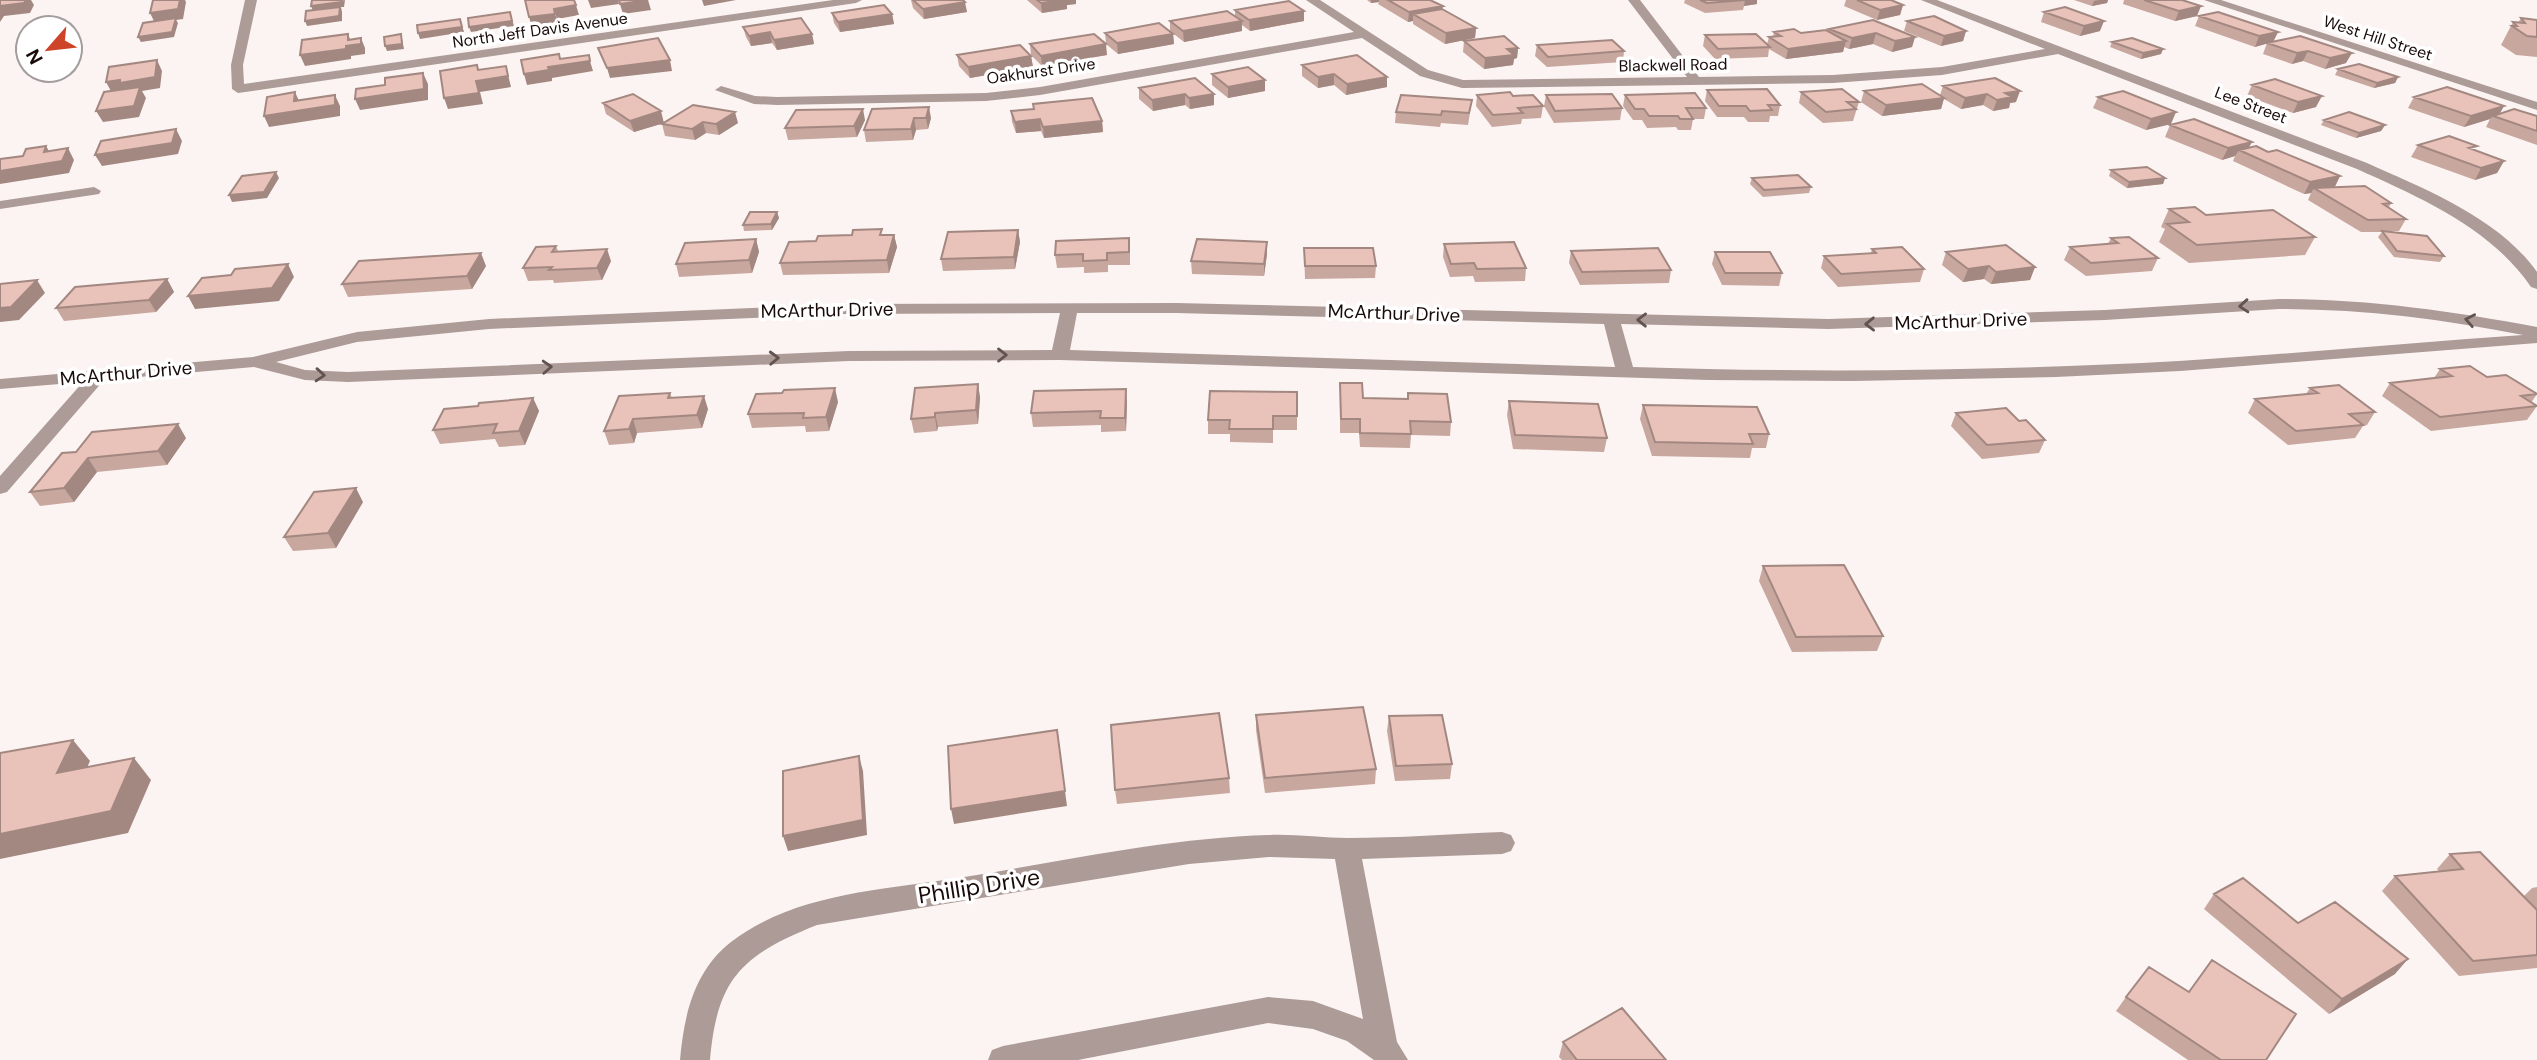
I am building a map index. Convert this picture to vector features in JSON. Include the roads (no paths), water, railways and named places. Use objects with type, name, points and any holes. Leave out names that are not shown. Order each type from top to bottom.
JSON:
[{"type":"street","name":"North Jeff Davis Avenue","points":[[251,0],[237,65],[238,89],[856,0]]},
{"type":"street","name":"Blackwell Road","points":[[1312,0],[1424,73],[1462,84],[1696,81],[1911,74],[2056,51]]},
{"type":"street","points":[[1634,0],[1696,81]]},
{"type":"street","name":"Lee Street","points":[[1927,0],[2362,166],[2409,187],[2452,210],[2496,241],[2532,274],[2537,284]]},
{"type":"street","name":"West Hill Street","points":[[2210,0],[2537,106]]},
{"type":"street","name":"Oakhurst Drive","points":[[721,90],[754,100],[777,101],[993,96],[1040,91],[1364,34]]},
{"type":"street","points":[[0,205],[94,191]]},
{"type":"street","name":"McArthur Drive","points":[[0,384],[253,362],[357,337],[489,324],[844,309],[1176,308],[1891,324],[2279,304],[2330,304],[2441,314],[2537,332]]},
{"type":"street","points":[[1060,355],[1070,307]]},
{"type":"street","points":[[1612,319],[1625,372]]},
{"type":"street","name":"McArthur Drive","points":[[253,362],[287,372],[348,377],[835,356],[1060,355],[1852,376],[2056,372],[2180,366],[2537,338]]},
{"type":"street","points":[[0,488],[99,375]]},
{"type":"street","name":"Phillip Drive","points":[[695,1060],[698,1031],[708,994],[731,960],[746,948],[805,917],[827,910],[1189,853],[1269,846],[1348,849],[1502,843]]},
{"type":"street","points":[[1348,849],[1388,1054]]},
{"type":"street","points":[[1003,1060],[1268,1010],[1313,1015],[1357,1031],[1388,1054]]}]
